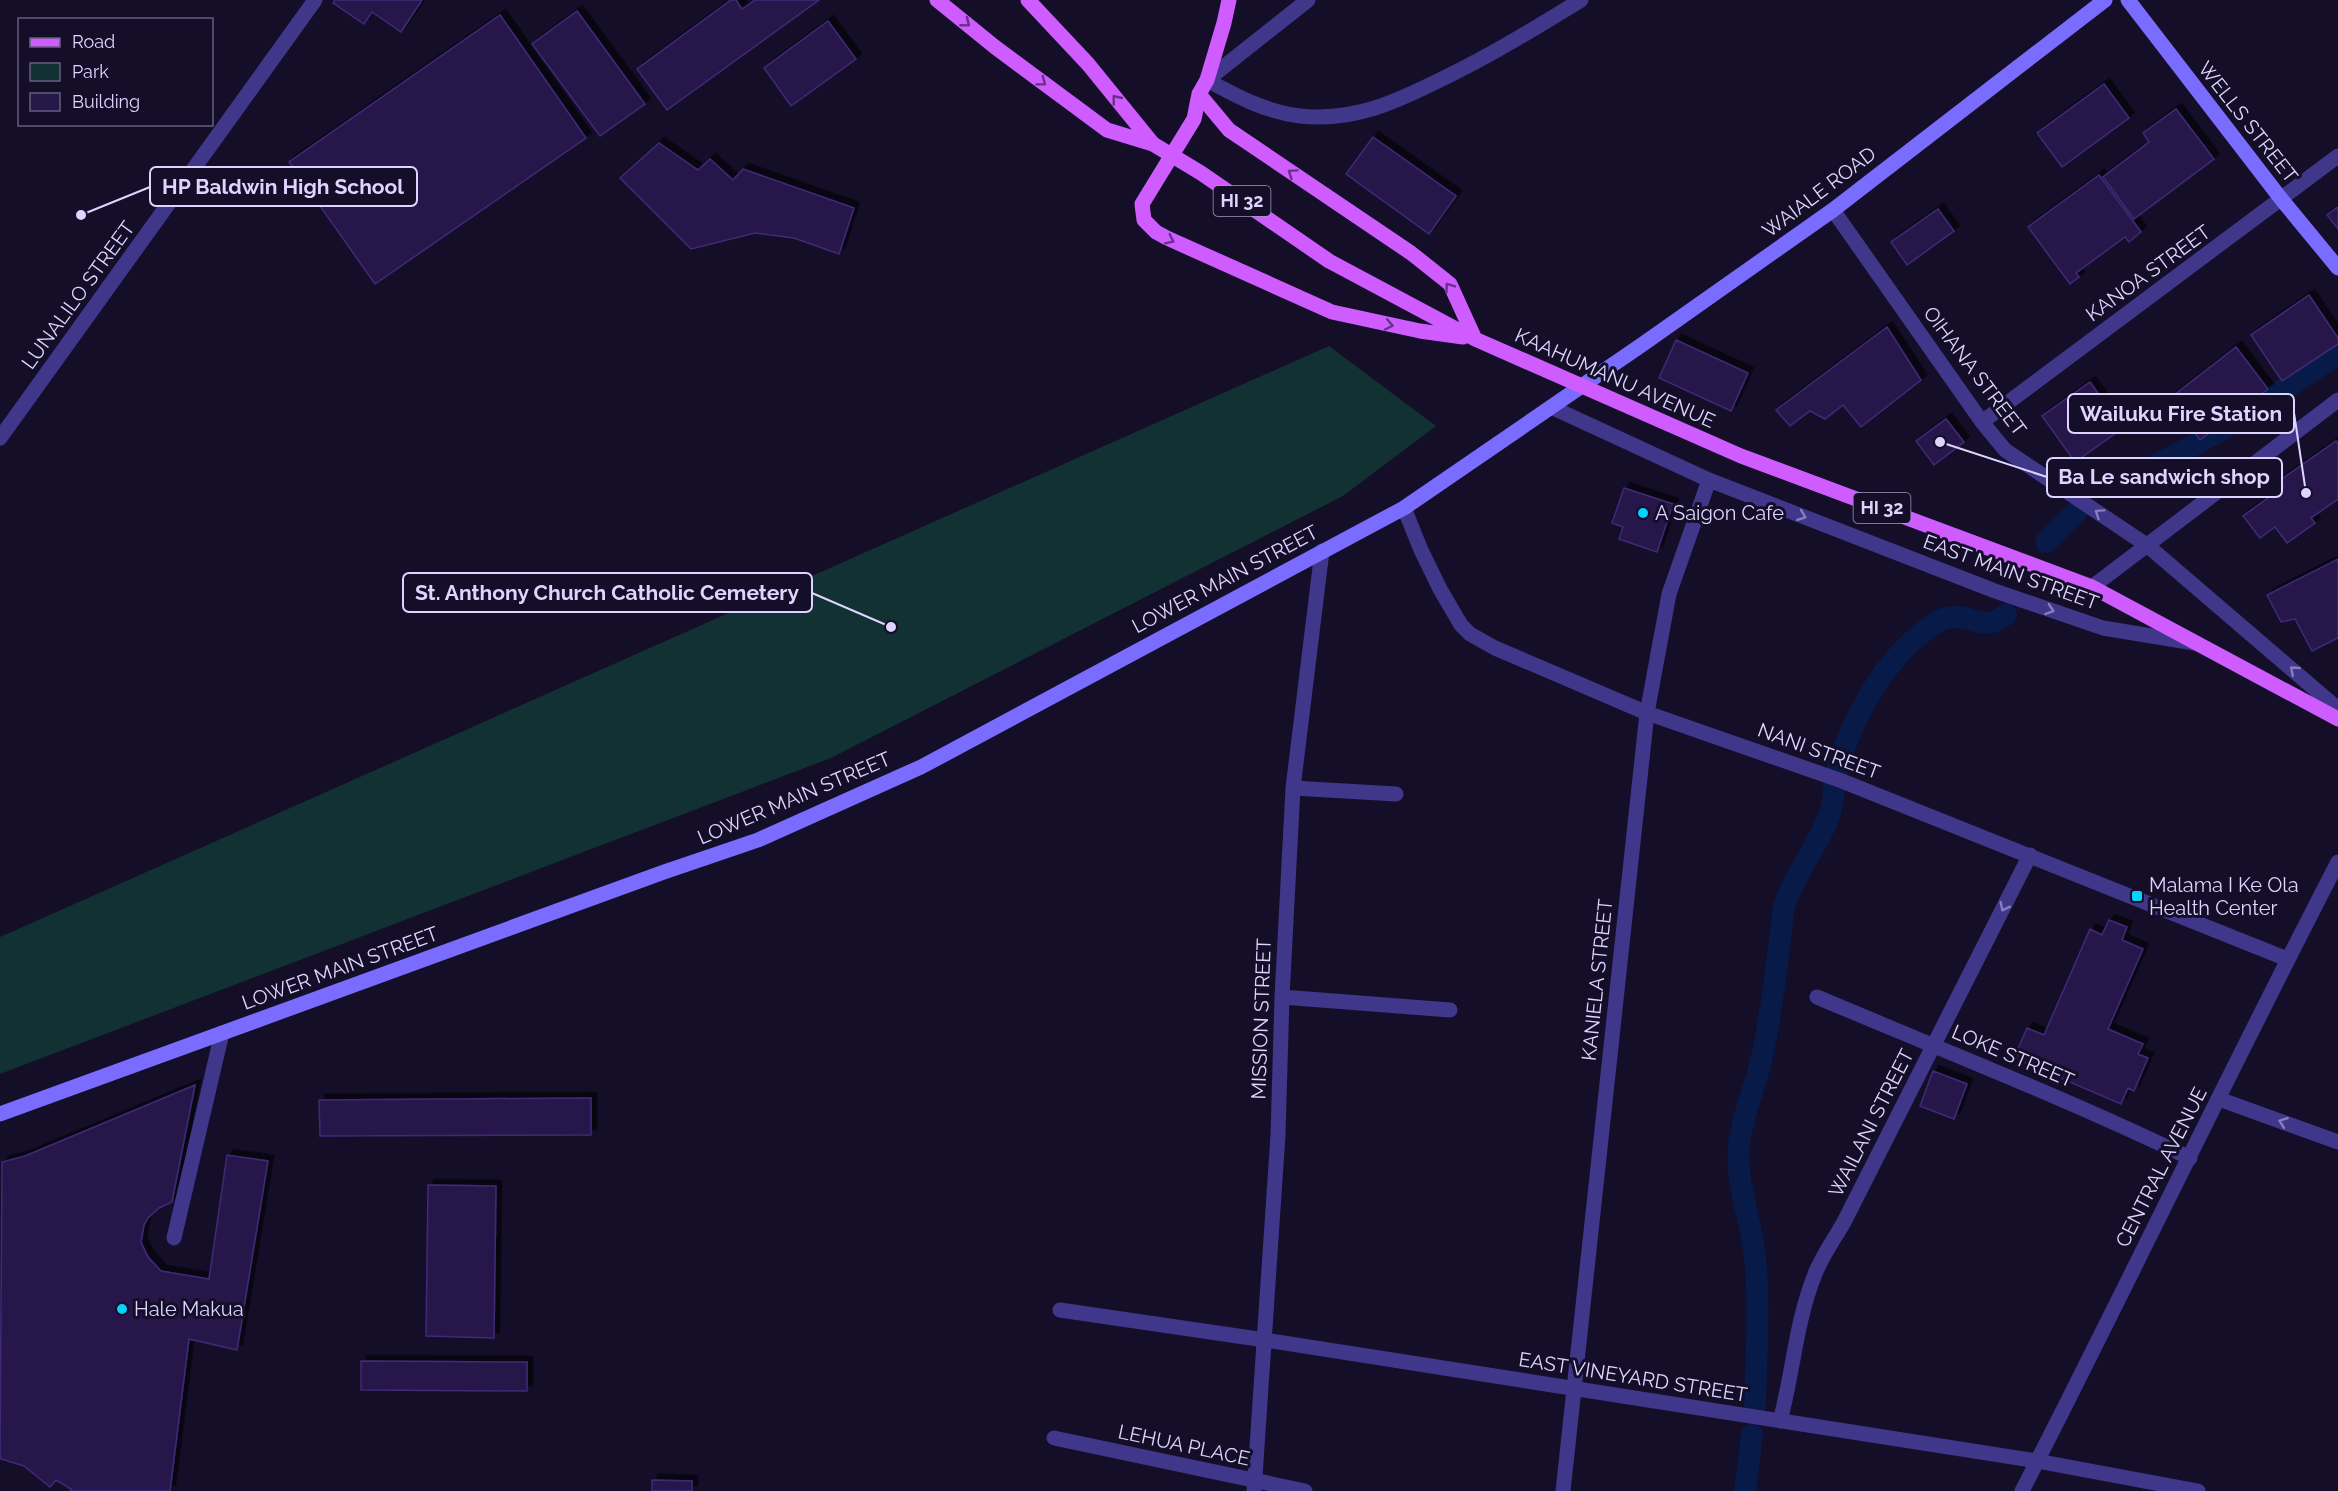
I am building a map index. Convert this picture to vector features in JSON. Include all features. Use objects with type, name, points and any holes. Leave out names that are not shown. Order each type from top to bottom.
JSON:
[{"type":"main road","name":"KAAHUMANU AVENUE","points":[[937,0],[995,47],[1107,130],[1153,144],[1202,172],[1329,261],[1474,339],[1741,456],[2092,587]]},
{"type":"main road","name":"KAAHUMANU AVENUE","points":[[1028,0],[1088,64],[1153,144]]},
{"type":"main road","points":[[1229,0],[1207,80],[1199,94],[1194,119],[1149,191],[1142,204],[1142,214],[1156,232],[1332,312],[1420,332],[1474,339]]},
{"type":"main road","points":[[1199,94],[1229,130],[1411,253],[1450,284],[1474,339]]},
{"type":"main road","name":"EAST MAIN STREET","points":[[2092,587],[2338,719]]},
{"type":"street","name":"LUNALILO STREET","points":[[0,438],[315,0]]},
{"type":"street","points":[[1308,0],[1207,80],[1231,93],[1278,112],[1318,117],[1358,114],[1397,102],[1493,54],[1581,0]]},
{"type":"street","name":"WAIALE ROAD","points":[[1551,407],[1833,210],[2105,0]]},
{"type":"street","name":"WELLS STREET","points":[[2128,0],[2282,200],[2338,268]]},
{"type":"street","name":"KANOA STREET","points":[[1982,422],[2338,156]]},
{"type":"street","name":"OIHANA STREET","points":[[1833,210],[1982,422],[2005,450],[2148,546],[2338,709]]},
{"type":"street","points":[[2092,587],[2338,400]]},
{"type":"street","name":"EAST MAIN STREET","points":[[1551,407],[1709,480],[1995,591],[2103,628],[2197,644]]},
{"type":"street","name":"LOWER MAIN STREET","points":[[0,1114],[664,872],[758,840],[921,767],[1404,508],[1551,407]]},
{"type":"street","name":"KANIELA STREET","points":[[1563,1491],[1647,713],[1669,594],[1709,480]]},
{"type":"street","name":"NANI STREET","points":[[1404,508],[1421,550],[1461,625],[1470,634],[1495,648],[1647,713],[1842,781],[2287,959]]},
{"type":"street","name":"MISSION STREET","points":[[1254,1486],[1278,1135],[1282,996],[1293,788],[1322,551]]},
{"type":"street","points":[[1293,788],[1396,794]]},
{"type":"street","name":"WAILANI STREET","points":[[1780,1421],[1802,1318],[1815,1272],[1844,1222],[2030,855]]},
{"type":"street","name":"CENTRAL AVENUE","points":[[2022,1491],[2190,1158],[2287,959],[2338,862]]},
{"type":"street","points":[[1282,996],[1450,1010]]},
{"type":"street","name":"LOKE STREET","points":[[1816,998],[2120,1124],[2190,1158]]},
{"type":"street","points":[[174,1238],[222,1033]]},
{"type":"street","points":[[2219,1099],[2338,1142]]},
{"type":"street","name":"EAST VINEYARD STREET","points":[[1060,1310],[2037,1461],[2198,1491]]},
{"type":"street","name":"LEHUA PLACE","points":[[1054,1438],[1254,1486],[1305,1491]]},
{"type":"green space","points":[[1329,346],[1436,426],[1343,496],[831,758],[0,1074],[0,937]]},
{"type":"building","points":[[335,0],[422,0],[401,32],[372,12],[364,24],[333,3]]},
{"type":"building","points":[[731,0],[736,0],[742,9],[755,0],[819,0],[667,110],[637,69]]},
{"type":"building","points":[[577,11],[645,104],[600,136],[532,44]]},
{"type":"building","points":[[500,15],[586,138],[375,284],[289,162]]},
{"type":"building","points":[[828,21],[856,59],[791,106],[764,68]]},
{"type":"building","points":[[2104,84],[2129,118],[2062,167],[2037,133]]},
{"type":"building","points":[[2176,109],[2214,159],[2134,219],[2103,177],[2149,142],[2143,133]]},
{"type":"building","points":[[1373,137],[1456,196],[1429,234],[1346,174]]},
{"type":"building","points":[[659,143],[698,170],[710,159],[733,180],[743,169],[854,208],[839,254],[794,238],[755,233],[691,249],[620,178]]},
{"type":"building","points":[[2099,175],[2141,232],[2129,242],[2125,237],[2076,273],[2079,277],[2070,284],[2028,227]]},
{"type":"building","points":[[2338,207],[2338,229],[2327,215]]},
{"type":"building","points":[[1938,209],[1954,231],[1907,265],[1891,242]]},
{"type":"building","points":[[2309,295],[2338,338],[2338,344],[2282,381],[2251,335]]},
{"type":"building","points":[[1887,327],[1921,380],[1861,427],[1843,405],[1825,419],[1810,411],[1790,426],[1776,410]]},
{"type":"building","points":[[1676,340],[1748,373],[1731,411],[1659,378]]},
{"type":"building","points":[[2236,347],[2268,389],[2200,440],[2169,399]]},
{"type":"building","points":[[2090,382],[2123,428],[2075,462],[2042,416]]},
{"type":"building","points":[[1946,419],[1964,442],[1934,465],[1916,441]]},
{"type":"building","points":[[2336,441],[2338,444],[2338,499],[2311,518],[2315,523],[2287,543],[2275,527],[2260,538],[2243,516],[2283,487],[2279,481]]},
{"type":"building","name":"A Saigon Cafe","points":[[1624,488],[1673,504],[1657,552],[1619,539],[1623,527],[1612,523]]},
{"type":"building","points":[[2338,559],[2338,638],[2312,651],[2295,619],[2281,622],[2267,595]]},
{"type":"building","points":[[2109,920],[2127,927],[2122,940],[2143,949],[2108,1029],[2143,1044],[2138,1054],[2148,1058],[2134,1091],[2128,1088],[2121,1104],[2014,1058],[2027,1028],[2044,1035],[2090,929],[2102,935]]},
{"type":"building","points":[[1933,1071],[1967,1084],[1954,1119],[1920,1106]]},
{"type":"building","name":"Hale Makua","points":[[195,1085],[172,1202],[159,1208],[148,1218],[144,1225],[141,1242],[148,1257],[161,1271],[209,1279],[227,1155],[268,1161],[237,1350],[189,1339],[170,1491],[70,1491],[71,1489],[56,1480],[50,1487],[24,1466],[1,1459],[0,1455],[2,1162],[25,1156]]},
{"type":"building","points":[[591,1098],[591,1135],[320,1136],[319,1100]]},
{"type":"building","points":[[428,1185],[496,1186],[494,1338],[426,1336]]},
{"type":"building","points":[[361,1361],[527,1362],[527,1391],[361,1390]]},
{"type":"building","points":[[652,1480],[692,1481],[692,1491],[652,1491]]},
{"type":"waterway","points":[[2110,487],[2225,428],[2338,354]]},
{"type":"waterway","points":[[2046,542],[2078,510]]},
{"type":"waterway","points":[[1755,1407],[1757,1332],[1755,1257],[1741,1187],[1738,1159],[1743,1124],[1764,1046],[1784,907],[1827,821],[1839,763],[1853,726],[1884,673],[1911,643],[1941,620],[1962,617],[1983,623],[1998,620],[2006,614]]},
{"type":"waterway","points":[[1745,1491],[1752,1435]]},
{"type":"place","name":"HP Baldwin High School","points":[[81,215]]},
{"type":"place","name":"Ba Le sandwich shop","points":[[1940,442]]},
{"type":"place","name":"Wailuku Fire Station","points":[[2306,493]]},
{"type":"place","name":"A Saigon Cafe","points":[[1643,513]]},
{"type":"place","name":"St. Anthony Church Catholic Cemetery","points":[[891,627]]},
{"type":"place","name":"Malama I Ke Ola Health Center","points":[[2137,896]]},
{"type":"place","name":"Hale Makua","points":[[122,1309]]}]
